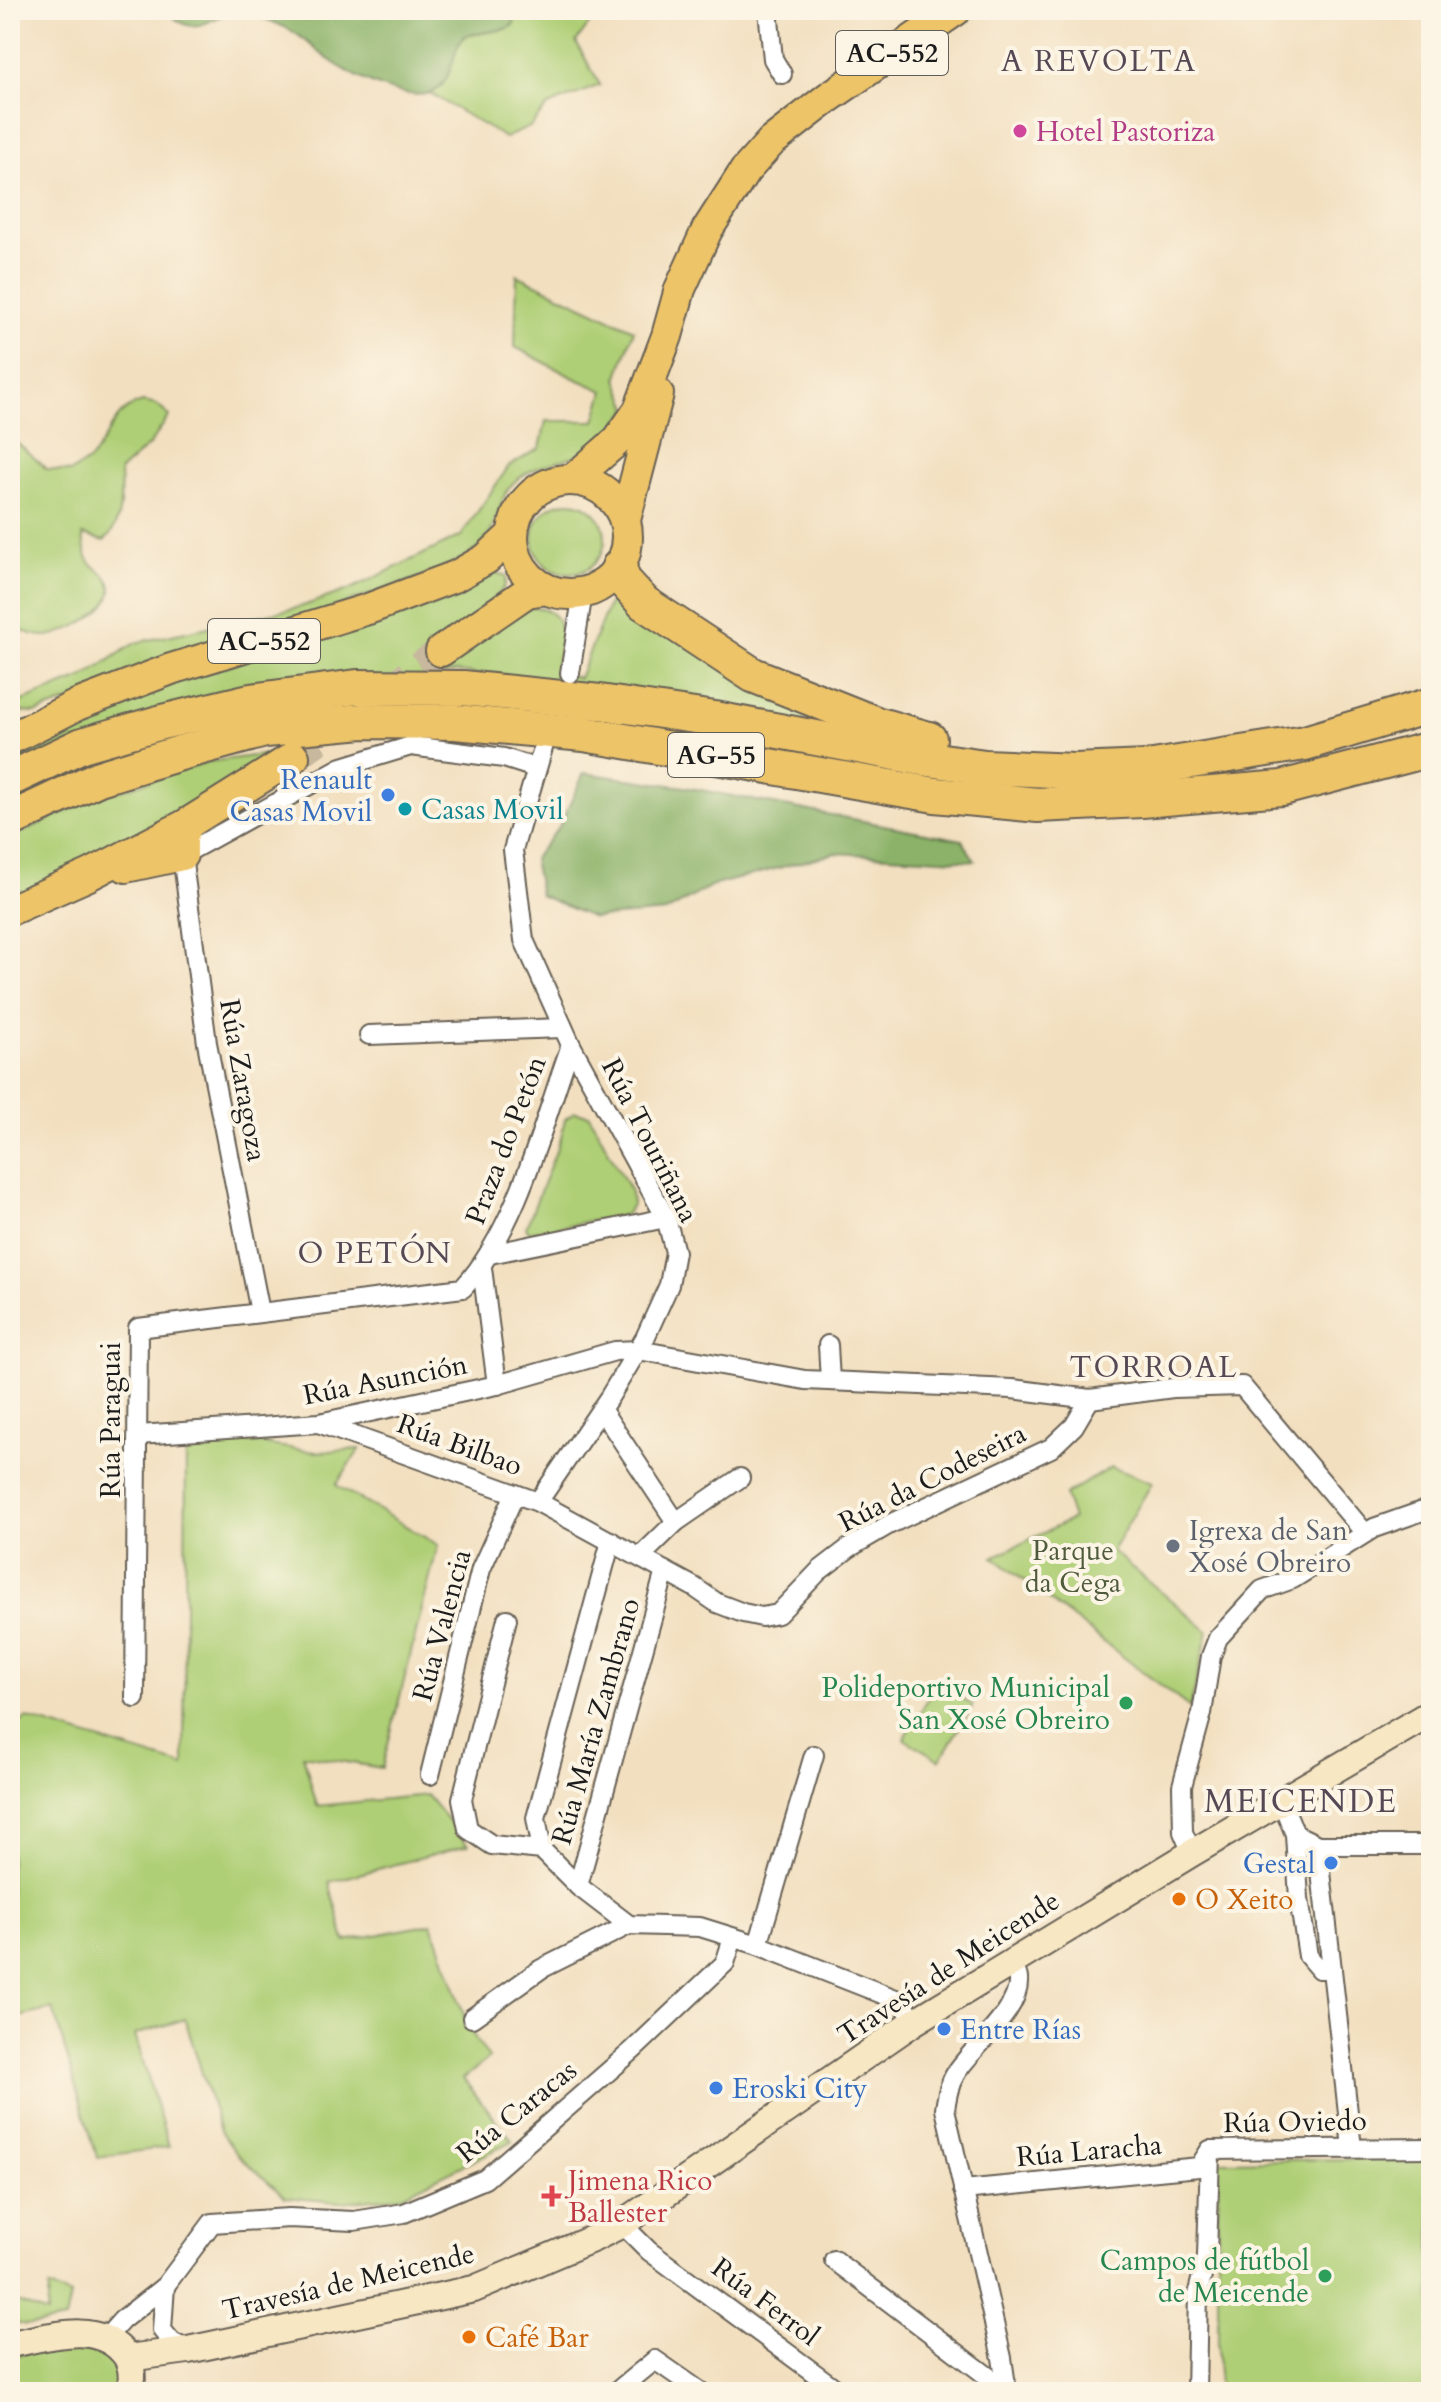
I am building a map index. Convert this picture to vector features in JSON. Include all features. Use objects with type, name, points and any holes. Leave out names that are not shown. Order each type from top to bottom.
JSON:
[{"type":"highway","points":[[619,567],[623,580],[644,603],[753,675],[876,724],[940,742],[1007,752],[1112,753],[1208,759]]},
{"type":"highway","name":"AG-55","points":[[10,779],[82,745],[162,722],[250,701],[357,687],[463,688],[600,702],[715,719],[922,758],[985,767],[1075,771],[1147,768],[1305,743],[1431,705]]},
{"type":"highway","name":"AG-55","points":[[10,820],[99,778],[180,753],[265,730],[363,721],[455,722],[584,734],[935,795],[1038,805],[1282,788],[1431,749]]},
{"type":"main road","name":"AC-552","points":[[10,739],[77,705],[171,669],[368,609],[456,576],[486,559],[512,535],[516,517],[525,502],[538,490],[554,482],[572,480],[618,440],[639,410],[667,336],[680,289],[707,230],[745,171],[771,142],[829,97],[956,10]]},
{"type":"main road","name":"AC-552","points":[[619,567],[626,544],[625,520],[656,407],[667,336]]},
{"type":"main road","points":[[572,480],[589,483],[605,492],[617,504],[625,520]]},
{"type":"main road","points":[[512,535],[514,552],[521,567],[532,580],[546,589],[564,594],[583,593],[597,588],[619,567]]},
{"type":"main road","points":[[441,651],[527,592],[546,589]]},
{"type":"main road","points":[[10,910],[89,875],[187,824],[294,757]]},
{"type":"main road","points":[[89,875],[182,855],[182,838],[187,824]]},
{"type":"main road","name":"Travesía de Meicende","points":[[128,2358],[188,2350],[474,2289],[592,2239],[622,2224],[914,2022],[1192,1853],[1431,1713]]},
{"type":"main road","points":[[10,2344],[73,2334],[91,2333],[106,2338],[128,2358],[133,2380],[130,2392]]},
{"type":"street","points":[[768,10],[773,59],[782,74]]},
{"type":"street","points":[[570,673],[583,593]]},
{"type":"street","points":[[182,855],[342,767],[411,746],[504,758],[535,768]]},
{"type":"street","name":"Rúa Touriñana","points":[[538,1502],[638,1350],[669,1285],[675,1252],[666,1218],[567,1036],[524,940],[513,850],[543,748]]},
{"type":"street","name":"Rúa Zaragoza","points":[[182,855],[207,1043],[260,1312]]},
{"type":"street","points":[[369,1035],[567,1036]]},
{"type":"street","name":"Praza do Petón","points":[[486,1261],[510,1214],[567,1036]]},
{"type":"street","name":"Praza do Petón","points":[[486,1261],[666,1218]]},
{"type":"street","points":[[486,1261],[497,1385]]},
{"type":"street","name":"Rúa Paraguai","points":[[135,1698],[138,1328],[463,1288],[486,1261]]},
{"type":"street","points":[[828,1345],[830,1381]]},
{"type":"street","name":"Rúa Asunción","points":[[138,1435],[319,1423],[497,1385],[615,1351],[638,1350],[805,1380],[1012,1389],[1090,1399],[1173,1388],[1242,1386],[1365,1533]]},
{"type":"street","name":"Rúa da Codeseira","points":[[665,1571],[717,1603],[743,1613],[762,1617],[778,1614],[819,1571],[849,1548],[890,1524],[1051,1448],[1074,1426],[1090,1399]]},
{"type":"street","points":[[601,1409],[676,1522]]},
{"type":"street","name":"Rúa Bilbao","points":[[319,1423],[538,1502]]},
{"type":"street","points":[[640,1557],[676,1522],[740,1478]]},
{"type":"street","name":"Rúa Valencia","points":[[430,1775],[481,1569],[515,1494]]},
{"type":"street","points":[[538,1502],[665,1571]]},
{"type":"street","points":[[1192,1853],[1183,1832],[1182,1786],[1202,1713],[1211,1656],[1218,1638],[1262,1590],[1293,1579],[1374,1528],[1431,1508]]},
{"type":"street","points":[[611,1541],[536,1818],[542,1850],[578,1886],[629,1925]]},
{"type":"street","name":"Rúa María Zambrano","points":[[578,1886],[665,1571]]},
{"type":"street","points":[[507,1619],[462,1799],[468,1829],[492,1845],[542,1850]]},
{"type":"street","points":[[758,1945],[814,1755]]},
{"type":"street","points":[[1281,1800],[1295,1834],[1299,1899],[1308,1956],[1319,1969],[1332,1969]]},
{"type":"street","points":[[1295,1834],[1318,1845],[1431,1845]]},
{"type":"street","points":[[1318,1845],[1352,2148]]},
{"type":"street","points":[[472,2018],[541,1969],[629,1925],[700,1927],[758,1945],[903,2002],[914,2022]]},
{"type":"street","name":"Rúa Caracas","points":[[106,2338],[122,2320],[165,2286],[212,2223],[289,2218],[354,2221],[404,2213],[485,2179],[632,2051],[725,1963],[733,1938]]},
{"type":"street","points":[[1007,2391],[945,2109],[947,2092],[956,2073],[1013,1999],[1018,1976],[1010,1962]]},
{"type":"street","name":"Rúa Oviedo","points":[[1196,2392],[1198,2292],[1207,2256],[1210,2150],[1431,2148]]},
{"type":"street","name":"Rúa Laracha","points":[[963,2190],[1199,2167],[1210,2150]]},
{"type":"street","name":"Rúa Ferrol","points":[[622,2224],[649,2251],[840,2392]]},
{"type":"street","points":[[834,2260],[1007,2391]]},
{"type":"street","points":[[165,2286],[162,2330],[172,2342],[188,2350]]},
{"type":"street","points":[[616,2392],[655,2360],[701,2392]]},
{"type":"green space","points":[[166,10],[236,10],[192,26],[184,24]]},
{"type":"green space","points":[[238,10],[542,10],[543,13],[539,19],[517,17],[506,29],[464,36],[441,86],[431,93],[419,95],[388,89],[357,76],[290,30]]},
{"type":"green space","points":[[542,10],[600,10],[576,42],[600,85],[548,106],[530,127],[505,138],[431,94],[449,72],[455,51],[464,36],[506,29],[517,17],[532,20],[543,13]]},
{"type":"green space","points":[[517,275],[634,330],[617,379],[629,408],[589,448],[531,471],[513,484],[505,495],[489,536],[475,550],[431,573],[36,713],[10,711],[10,706],[84,677],[135,643],[300,607],[351,589],[461,536],[509,466],[540,448],[546,421],[595,421],[604,391],[515,347]]},
{"type":"green space","points":[[143,402],[157,405],[169,416],[150,444],[120,471],[120,509],[110,534],[104,541],[83,535],[88,559],[110,582],[110,596],[87,620],[55,634],[37,635],[10,626],[10,437],[47,469],[71,472],[90,459],[125,410]]},
{"type":"green space","points":[[569,502],[589,508],[599,518],[605,538],[599,558],[589,568],[569,574],[549,568],[539,558],[533,538],[539,518],[549,508]]},
{"type":"green space","points":[[497,573],[506,576],[505,585],[487,605],[514,610],[540,608],[557,620],[561,635],[555,670],[579,678],[608,606],[620,600],[836,724],[835,729],[613,687],[455,672],[10,761],[10,748],[70,717],[434,598]]},
{"type":"green space","points":[[292,751],[188,814],[10,901],[10,838],[90,800],[207,762]]},
{"type":"green space","points":[[584,773],[685,787],[962,840],[975,861],[835,853],[711,886],[666,912],[593,918],[540,895],[533,859],[559,827]]},
{"type":"green space","points":[[575,1112],[589,1115],[631,1192],[632,1205],[625,1215],[530,1232],[526,1228],[561,1138],[565,1119]]},
{"type":"green space","points":[[228,1439],[316,1452],[360,1449],[336,1485],[438,1545],[382,1768],[303,1755],[317,1806],[427,1795],[468,1845],[329,1882],[345,1941],[432,1924],[469,2029],[489,2058],[463,2079],[513,2141],[398,2197],[338,2202],[285,2197],[237,2154],[220,2131],[185,2019],[135,2035],[169,2147],[97,2157],[53,2009],[10,2019],[10,1730],[26,1718],[184,1766],[186,1443]]},
{"type":"green space","name":"Parque da Cega","points":[[1111,1467],[1152,1483],[1112,1551],[1208,1631],[1190,1708],[993,1557],[1073,1519],[1065,1495]]},
{"type":"green space","points":[[937,1684],[973,1705],[940,1760],[904,1739]]},
{"type":"green space","name":"Campos de fútbol de Meicende","points":[[1431,2158],[1431,2392],[1218,2392],[1218,2161]]},
{"type":"green space","points":[[49,2288],[70,2296],[65,2320],[30,2325],[10,2320],[10,2299],[47,2314]]},
{"type":"green space","points":[[79,2343],[110,2359],[116,2372],[115,2392],[10,2392],[10,2356]]},
{"type":"tunnel","points":[[384,693],[441,651]]},
{"type":"tunnel","points":[[294,757],[348,719]]},
{"type":"place","name":"Hotel Pastoriza","points":[[1020,131]]},
{"type":"place","name":"Renault Casas Movil","points":[[388,795]]},
{"type":"place","name":"Casas Movil","points":[[405,809]]},
{"type":"place","name":"Igrexa de San Xosé Obreiro","points":[[1173,1546]]},
{"type":"place","name":"Polideportivo Municipal San Xosé Obreiro","points":[[1126,1703]]},
{"type":"place","name":"Gestal","points":[[1331,1863]]},
{"type":"place","name":"O Xeito","points":[[1179,1899]]},
{"type":"place","name":"Entre Rías","points":[[944,2029]]},
{"type":"place","name":"Eroski City","points":[[716,2088]]},
{"type":"place","name":"Jimena Rico Ballester","points":[[552,2196]]},
{"type":"place","name":"Campos de fútbol de Meicende","points":[[1325,2276]]},
{"type":"place","name":"Café Bar","points":[[469,2337]]},
{"type":"district","name":"A REVOLTA","points":[[1099,61]]},
{"type":"district","name":"O PETÓN","points":[[375,1253]]},
{"type":"district","name":"TORROAL","points":[[1154,1367]]},
{"type":"district","name":"MEICENDE","points":[[1301,1801]]}]
